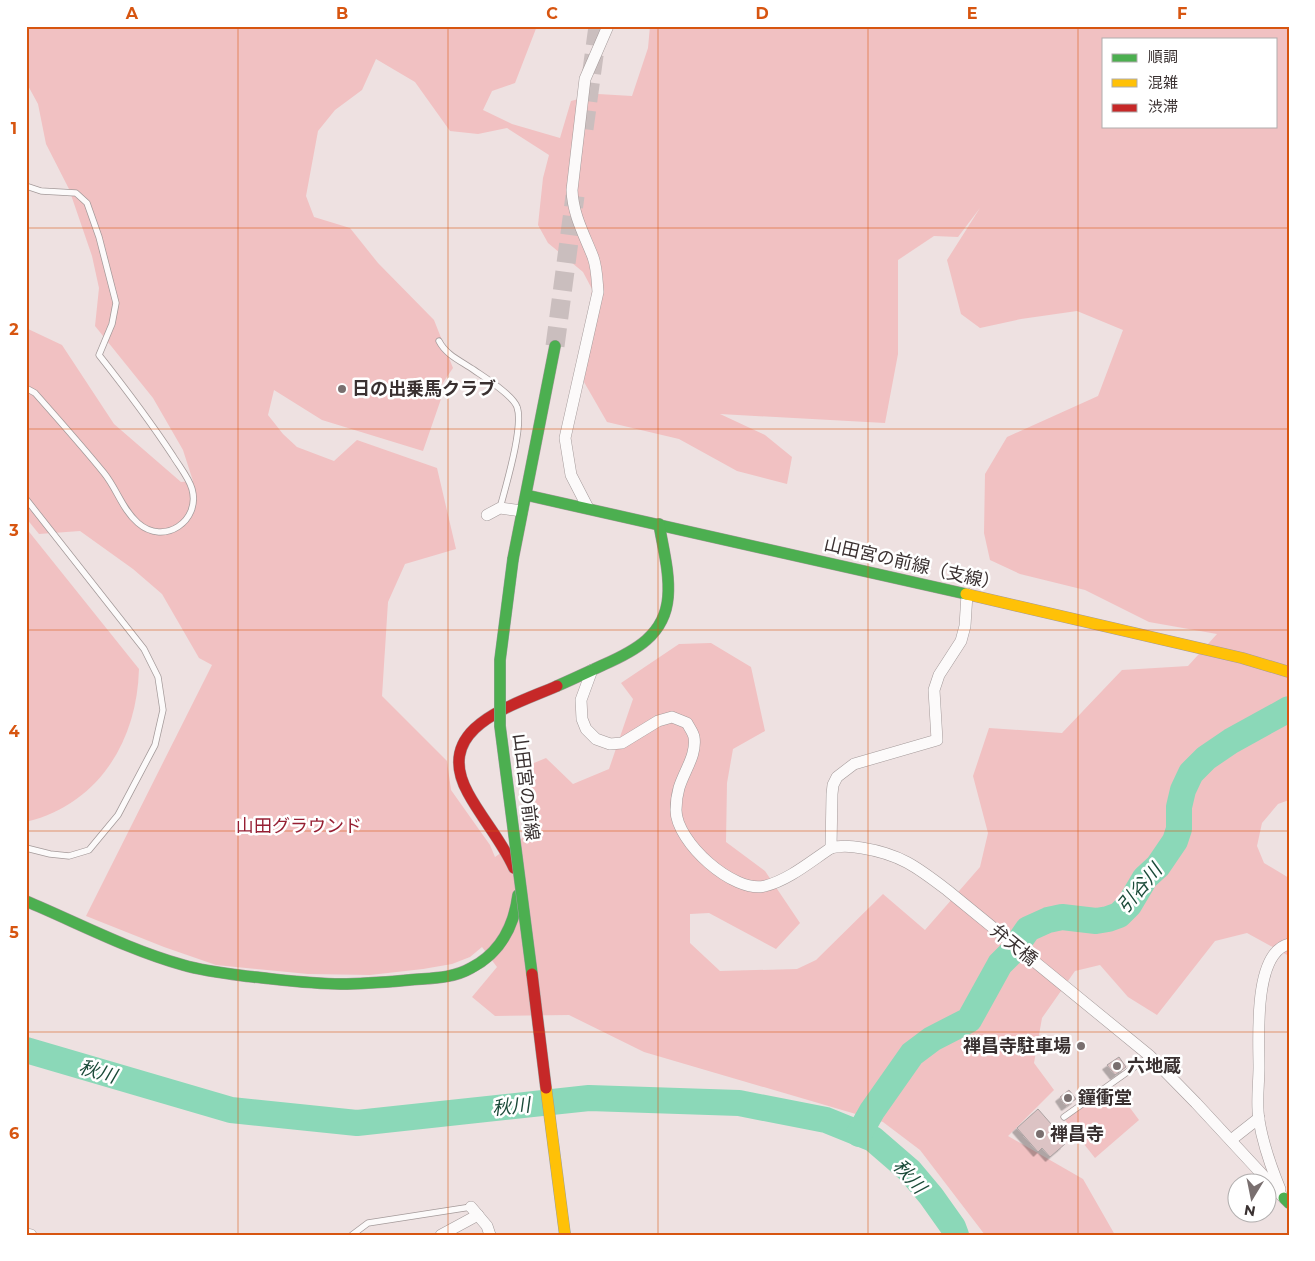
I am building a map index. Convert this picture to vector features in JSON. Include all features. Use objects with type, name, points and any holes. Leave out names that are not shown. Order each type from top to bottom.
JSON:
[{"type":"main road","name":"山田宮の前線","points":[[555,346],[513,559],[500,660],[500,726],[565,1235]]},
{"type":"main road","name":"山田宮の前線（支線）","points":[[526,495],[967,594],[1242,658],[1289,672]]},
{"type":"main road","points":[[26,901],[150,954],[178,964],[217,973],[306,983],[338,984],[441,977],[466,971],[487,958],[505,937],[517,909],[518,889],[511,857],[463,786],[458,767],[463,743],[472,729],[486,718],[642,646],[654,636],[664,619],[669,596],[659,524]]},
{"type":"street","points":[[588,508],[571,475],[565,438],[598,292],[593,258],[572,205],[572,190],[585,79],[608,26]]},
{"type":"street","points":[[487,516],[500,508],[522,511]]},
{"type":"street","points":[[592,670],[581,700],[582,719],[586,729],[596,739],[610,744],[622,743],[658,721],[672,717],[687,723],[694,736],[692,756],[679,788],[676,813],[690,843],[705,860],[724,874],[744,885],[756,888],[766,886],[781,879],[831,848],[833,785],[837,777],[844,770],[854,764],[938,740],[934,690],[939,675],[961,642],[968,604],[967,594]]},
{"type":"street","name":"弁天橋","points":[[831,848],[850,846],[881,851],[903,859],[925,873],[1150,1056],[1231,1140],[1286,1201]]},
{"type":"street","points":[[1286,1201],[1267,1157],[1259,1118],[1259,1006],[1269,963],[1275,952],[1289,944]]},
{"type":"street","points":[[1231,1140],[1259,1118]]},
{"type":"street","points":[[441,1235],[474,1211],[487,1226],[490,1235]]},
{"type":"street","points":[[26,1234],[31,1235]]},
{"type":"lane","points":[[26,186],[42,191],[76,193],[87,202],[99,237],[116,303],[112,324],[100,355],[151,422],[192,488],[194,501],[185,522],[169,532],[148,530],[138,524],[123,505],[106,475],[35,393],[26,388]]},
{"type":"lane","points":[[439,341],[444,350],[489,380],[517,406],[520,425],[500,508]]},
{"type":"lane","points":[[26,499],[144,649],[158,677],[163,710],[156,745],[118,814],[89,850],[70,856],[50,854],[26,848]]},
{"type":"lane","points":[[1064,1117],[1150,1056]]},
{"type":"lane","points":[[352,1235],[368,1223],[474,1211]]},
{"type":"green space","name":"山田グラウンド","points":[[26,26],[537,26],[515,83],[492,91],[483,110],[512,124],[560,138],[571,101],[598,94],[632,96],[648,48],[650,26],[1289,26],[1289,800],[1278,804],[1262,823],[1257,846],[1264,863],[1289,878],[1289,956],[1247,933],[1215,941],[1157,1015],[1128,997],[1100,965],[1075,971],[1042,1018],[1034,1063],[1054,1090],[1008,1136],[1083,1179],[1115,1235],[985,1235],[920,1150],[883,1122],[644,1052],[569,1015],[495,1016],[472,997],[497,967],[482,947],[470,957],[452,964],[423,969],[370,975],[308,974],[216,965],[86,916],[212,665],[199,658],[162,594],[133,569],[80,531],[39,534],[26,518],[26,328],[62,345],[114,424],[181,482],[193,481],[183,450],[153,398],[95,326],[99,288],[92,256],[69,189],[46,144],[38,104],[26,82]],"holes":[[[376,59],[415,82],[450,131],[478,134],[507,128],[549,155],[543,178],[538,225],[548,243],[583,272],[592,289],[584,382],[607,422],[679,439],[737,471],[787,484],[792,457],[765,435],[720,414],[885,423],[898,354],[898,260],[934,236],[958,237],[980,208],[947,260],[961,314],[980,328],[1021,319],[1077,311],[1123,330],[1098,396],[1007,437],[985,474],[984,533],[990,560],[1020,574],[1085,590],[1149,622],[1217,634],[1188,666],[1122,670],[1062,733],[989,728],[973,776],[988,833],[980,867],[925,930],[883,894],[816,960],[797,969],[720,971],[690,943],[690,914],[709,913],[776,949],[800,923],[765,871],[726,842],[727,783],[733,749],[765,731],[751,667],[711,643],[679,644],[621,683],[633,699],[609,769],[573,784],[546,758],[522,768],[538,827],[495,857],[490,845],[451,790],[447,761],[382,696],[388,602],[405,564],[456,549],[437,468],[357,440],[334,461],[297,447],[283,434],[268,415],[274,390],[322,420],[423,451],[441,399],[434,396],[453,368],[434,320],[378,263],[350,228],[314,217],[306,196],[318,131],[335,110],[362,90]]]},
{"type":"green space","points":[[26,528],[139,669],[137,696],[131,721],[122,744],[109,766],[93,785],[74,801],[52,813],[26,822]]},
{"type":"green space","points":[[1113,1085],[1139,1120],[1095,1158],[1065,1120]]},
{"type":"building","name":"六地蔵","points":[[1119,1057],[1126,1067],[1115,1075],[1107,1065]]},
{"type":"building","name":"鐘衝堂","points":[[1069,1090],[1076,1099],[1066,1106],[1060,1097]]},
{"type":"building","name":"禅昌寺","points":[[1038,1109],[1059,1133],[1056,1135],[1065,1144],[1050,1157],[1042,1148],[1038,1152],[1017,1128]]},
{"type":"waterway","name":"引谷川","points":[[859,1134],[872,1111],[912,1054],[932,1039],[969,1020],[1000,964],[1012,952],[1028,929],[1048,920],[1062,917],[1096,921],[1119,915],[1129,905],[1145,878],[1158,866],[1175,841],[1179,829],[1179,807],[1183,790],[1191,773],[1206,758],[1231,741],[1289,709]]},
{"type":"waterway","name":"秋川","points":[[26,1050],[231,1110],[357,1123],[589,1098],[739,1103],[826,1120],[873,1139],[910,1171],[931,1196],[953,1227],[956,1235]]},
{"type":"tunnel","points":[[584,129],[598,26]]},
{"type":"tunnel","points":[[555,346],[575,196]]},
{"type":"traffic: fast","points":[[513,559],[555,346]]},
{"type":"traffic: fast","points":[[526,495],[966,594]]},
{"type":"traffic: fast","points":[[557,686],[626,654],[655,632],[666,610],[668,597],[666,560],[659,524]]},
{"type":"traffic: fast","points":[[513,559],[500,660],[500,726],[532,974]]},
{"type":"traffic: fast","points":[[26,901],[123,944],[163,959],[192,967],[227,974],[287,981],[350,984],[441,977],[464,972],[490,955],[504,938],[513,917],[518,895]]},
{"type":"traffic: fast","points":[[1284,1198],[1289,1203]]},
{"type":"traffic: slow","points":[[966,594],[1242,658],[1289,672]]},
{"type":"traffic: slow","points":[[546,1088],[565,1235]]},
{"type":"traffic: jam","points":[[514,868],[468,793],[460,770],[460,751],[468,735],[482,722],[500,711],[557,686]]},
{"type":"traffic: jam","points":[[532,974],[546,1088]]},
{"type":"place","name":"日の出乗馬クラブ","points":[[342,389]]},
{"type":"place","name":"禅昌寺駐車場","points":[[1081,1046]]},
{"type":"place","name":"六地蔵","points":[[1117,1066]]},
{"type":"place","name":"鐘衝堂","points":[[1068,1098]]},
{"type":"place","name":"禅昌寺","points":[[1040,1134]]}]
